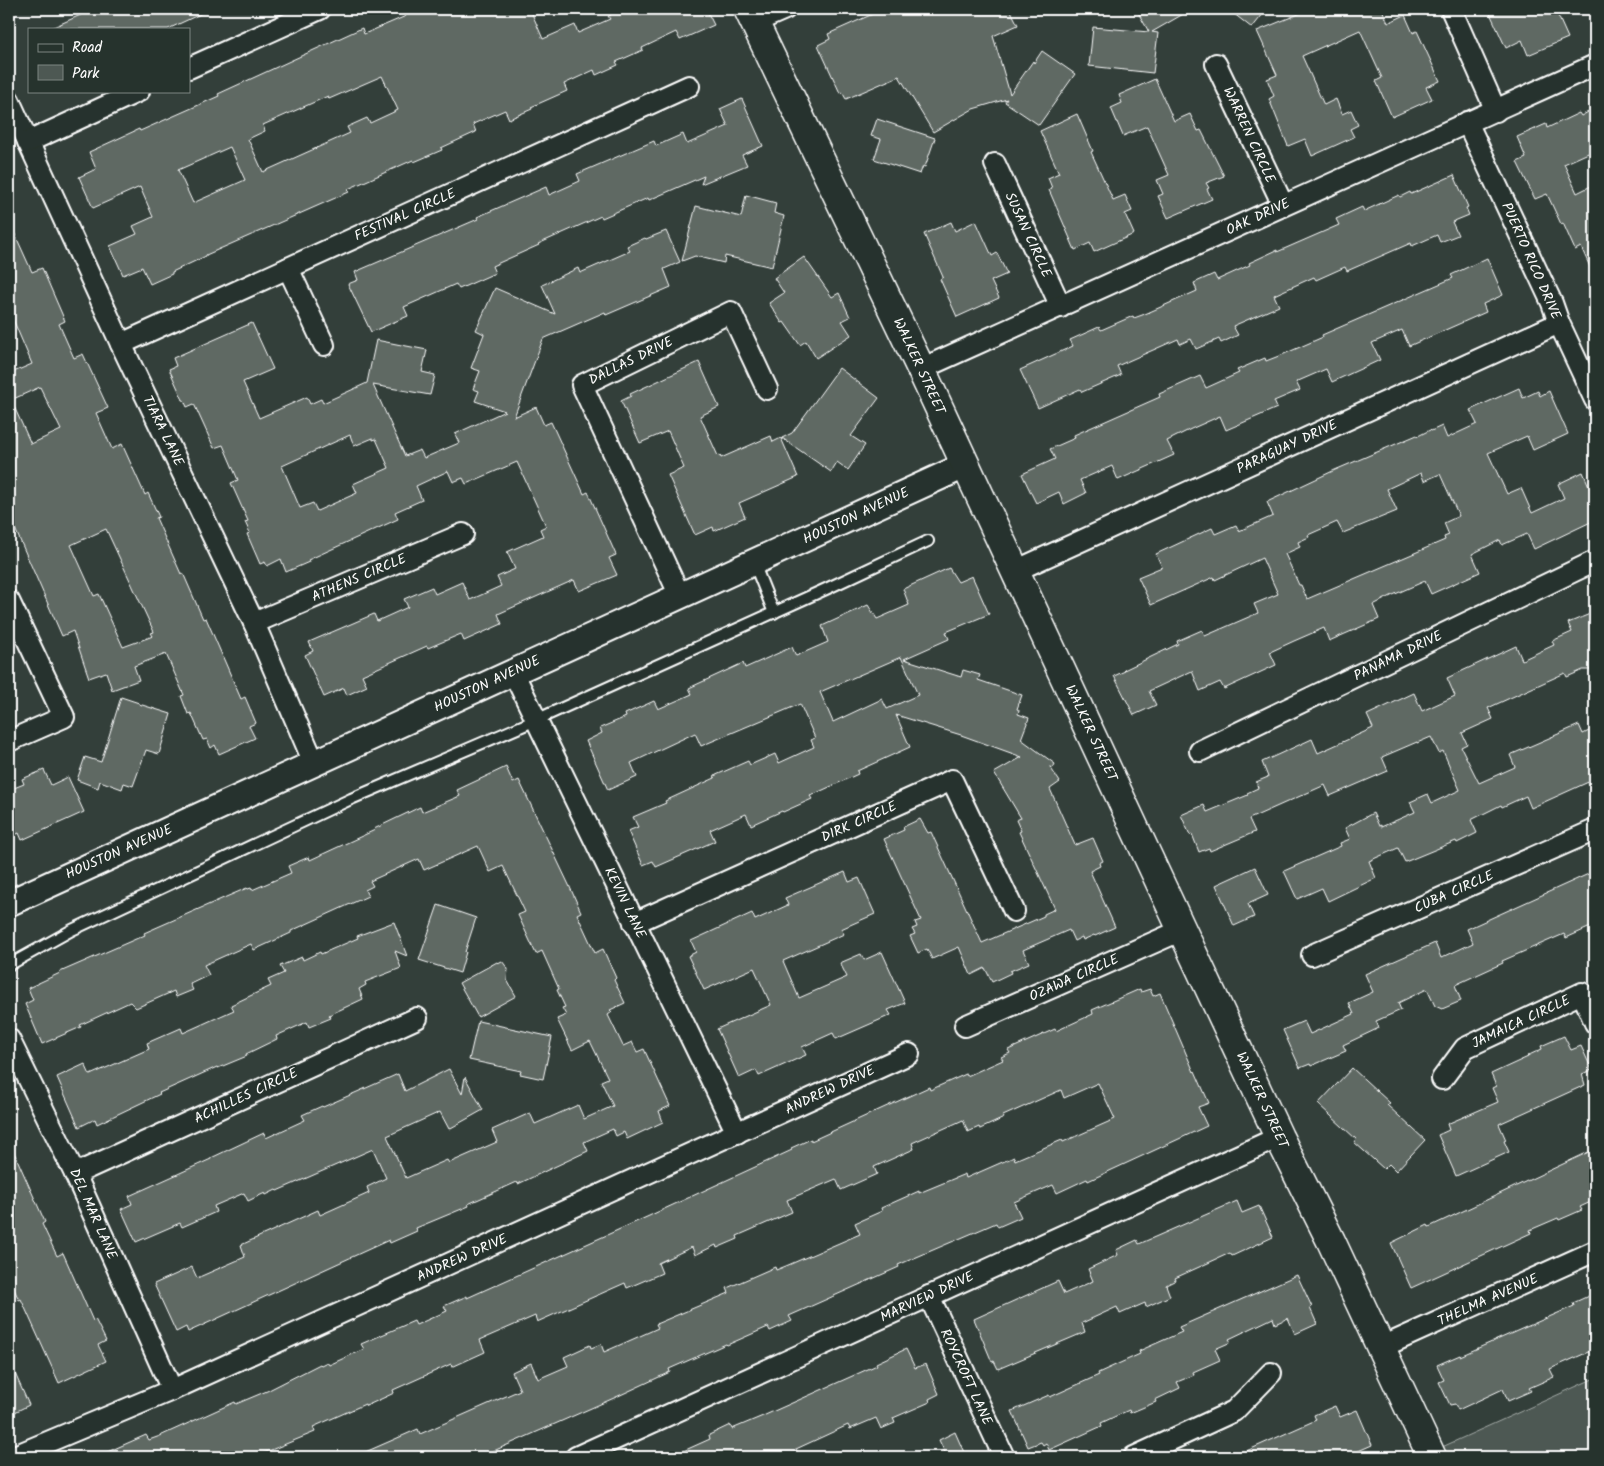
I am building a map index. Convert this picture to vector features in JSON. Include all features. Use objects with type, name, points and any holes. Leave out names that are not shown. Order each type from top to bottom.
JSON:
[{"type":"main road","name":"WALKER STREET","points":[[751,15],[921,369],[1279,1137],[1331,1241],[1432,1457]]},
{"type":"street","points":[[190,68],[320,9]]},
{"type":"street","points":[[751,15],[785,9]]},
{"type":"street","points":[[1451,9],[1496,111]]},
{"type":"street","name":"WARREN CIRCLE","points":[[1216,64],[1283,205]]},
{"type":"street","name":"OAK DRIVE","points":[[921,369],[1595,65]]},
{"type":"street","name":"FESTIVAL CIRCLE","points":[[121,344],[688,86]]},
{"type":"street","points":[[28,142],[137,92]]},
{"type":"street","name":"TIARA LANE","points":[[9,100],[121,344],[254,623],[314,763]]},
{"type":"street","name":"PUERTO RICO DRIVE","points":[[1467,122],[1552,303],[1559,323],[1595,400]]},
{"type":"street","name":"SUSAN CIRCLE","points":[[995,164],[1061,307]]},
{"type":"street","points":[[288,268],[324,345]]},
{"type":"street","name":"DALLAS DRIVE","points":[[680,596],[582,385],[731,312],[767,389]]},
{"type":"street","name":"PARAGUAY DRIVE","points":[[1016,571],[1559,323]]},
{"type":"street","name":"HOUSTON AVENUE","points":[[9,903],[966,465]]},
{"type":"street","name":"ATHENS CIRCLE","points":[[254,623],[463,534]]},
{"type":"street","name":"PANAMA DRIVE","points":[[1200,751],[1595,561]]},
{"type":"street","points":[[9,601],[64,717],[9,742]]},
{"type":"street","name":"KEVIN LANE","points":[[513,672],[737,1133]]},
{"type":"street","name":"DIRK CIRCLE","points":[[634,923],[952,780],[1014,911]]},
{"type":"street","name":"CUBA CIRCLE","points":[[1312,955],[1595,830]]},
{"type":"street","name":"OZAWA CIRCLE","points":[[966,1026],[1182,930]]},
{"type":"street","name":"JAMAICA CIRCLE","points":[[1442,1079],[1466,1048],[1582,993],[1595,1023]]},
{"type":"street","name":"ACHILLES CIRCLE","points":[[75,1174],[417,1018]]},
{"type":"street","name":"DEL MAR LANE","points":[[9,1040],[75,1174],[172,1390]]},
{"type":"street","name":"ANDREW DRIVE","points":[[12,1457],[172,1390],[909,1054]]},
{"type":"street","name":"MARVIEW DRIVE","points":[[576,1457],[1279,1137]]},
{"type":"street","name":"THELMA AVENUE","points":[[1380,1348],[1595,1251]]},
{"type":"street","name":"ROYCROFT LANE","points":[[929,1296],[1004,1457]]},
{"type":"street","points":[[1134,1457],[1234,1411],[1271,1373]]},
{"type":"lane","points":[[9,965],[72,930],[351,799],[536,720],[774,613],[928,541]]},
{"type":"lane","points":[[753,562],[774,613]]},
{"type":"green space","points":[[1595,1378],[1595,1457],[1420,1457]]},
{"type":"building","points":[[94,9],[211,9],[170,28],[51,28]]},
{"type":"building","points":[[403,9],[530,9],[543,39],[575,25],[578,33],[610,19],[608,16],[611,15],[608,9],[706,9],[714,25],[680,40],[676,32],[616,62],[618,65],[596,75],[594,70],[564,84],[567,91],[509,119],[505,110],[473,124],[476,132],[441,148],[442,150],[414,162],[413,160],[348,189],[349,192],[206,255],[150,284],[142,267],[123,275],[110,246],[137,234],[133,226],[153,217],[140,187],[93,208],[79,177],[96,169],[89,152],[219,96],[218,94],[362,28],[364,34],[406,16]],"holes":[[[382,76],[398,110],[370,123],[367,118],[347,127],[350,133],[263,172],[248,139],[265,131],[263,125],[328,96],[329,99]],[[230,147],[245,180],[193,203],[178,170]]]},
{"type":"building","points":[[884,9],[1010,9],[1018,25],[993,36],[1010,94],[1042,51],[1075,74],[1039,125],[1005,102],[1007,99],[973,109],[933,132],[899,76],[846,99],[842,92],[840,93],[818,45],[830,39],[828,34]]},
{"type":"building","points":[[1136,9],[1192,9],[1152,32],[1158,33],[1153,73],[1089,66],[1093,27],[1149,32]]},
{"type":"building","points":[[1228,9],[1267,9],[1252,28]]},
{"type":"building","points":[[1311,9],[1382,9],[1388,23],[1405,15],[1413,33],[1417,31],[1440,81],[1426,87],[1432,99],[1392,117],[1376,81],[1382,78],[1360,30],[1302,56],[1324,105],[1336,99],[1342,114],[1351,110],[1358,125],[1350,129],[1354,137],[1312,156],[1305,139],[1288,146],[1269,99],[1274,96],[1267,79],[1277,75],[1257,31]]},
{"type":"building","points":[[1488,9],[1555,9],[1568,38],[1528,55],[1522,40],[1506,48]]},
{"type":"building","points":[[1155,79],[1174,121],[1190,114],[1198,131],[1201,130],[1224,176],[1206,183],[1212,199],[1168,218],[1158,196],[1163,194],[1157,180],[1169,175],[1147,126],[1123,136],[1111,108],[1122,103],[1119,95]]},
{"type":"building","points":[[742,99],[763,146],[742,155],[747,165],[701,184],[704,176],[649,200],[648,198],[602,218],[601,216],[492,266],[495,273],[459,289],[456,284],[404,307],[408,316],[371,332],[348,284],[358,280],[355,272],[478,219],[477,217],[546,187],[549,195],[580,181],[577,174],[654,141],[656,146],[683,134],[687,144],[728,126],[720,109]]},
{"type":"building","points":[[1590,111],[1595,122],[1595,150],[1564,164],[1577,193],[1595,184],[1595,278],[1581,247],[1575,250],[1547,194],[1535,199],[1517,162],[1526,158],[1517,137],[1546,124],[1547,128],[1579,113],[1581,116]]},
{"type":"building","points":[[1077,114],[1093,151],[1091,152],[1113,200],[1125,195],[1132,211],[1125,214],[1134,234],[1094,252],[1090,243],[1075,250],[1049,190],[1052,188],[1048,178],[1059,173],[1040,131]]},
{"type":"building","points":[[877,119],[935,138],[925,167],[923,166],[920,174],[874,159],[881,139],[871,136]]},
{"type":"building","points":[[1454,175],[1468,207],[1466,208],[1469,215],[1452,222],[1458,235],[1440,242],[1437,235],[1412,246],[1411,243],[1347,271],[1345,267],[1316,280],[1314,277],[1274,295],[1279,306],[1233,326],[1238,335],[1221,343],[1219,339],[1196,349],[1191,339],[1180,344],[1178,339],[1117,366],[1121,375],[1082,392],[1080,389],[1038,408],[1020,370],[1073,346],[1070,340],[1099,327],[1101,330],[1133,316],[1134,318],[1145,314],[1197,291],[1194,283],[1214,274],[1217,280],[1277,250],[1277,252],[1339,225],[1336,219],[1362,207],[1364,211],[1399,195],[1400,197],[1410,192],[1411,194]]},
{"type":"building","points":[[746,195],[776,203],[774,213],[784,216],[772,267],[725,256],[724,263],[695,256],[682,261],[696,206],[741,217]]},
{"type":"building","points":[[9,221],[32,272],[42,268],[65,321],[59,324],[74,358],[83,354],[108,408],[96,413],[112,449],[122,444],[145,495],[148,493],[159,517],[156,518],[181,574],[183,573],[203,619],[206,618],[241,699],[245,697],[256,723],[249,726],[255,738],[219,754],[215,745],[211,748],[207,739],[203,740],[191,713],[188,714],[181,696],[184,695],[166,654],[134,666],[139,680],[112,690],[106,672],[89,678],[73,631],[62,636],[9,515],[9,374],[32,364],[9,310]],"holes":[[[40,387],[61,430],[31,444],[11,400]],[[106,529],[154,632],[151,633],[153,636],[123,647],[99,594],[94,596],[71,545]]]},
{"type":"building","points":[[976,221],[992,256],[997,253],[1007,274],[991,281],[999,298],[957,317],[940,279],[943,277],[924,234],[951,222],[955,231]]},
{"type":"building","points":[[666,231],[680,262],[664,269],[671,287],[606,315],[605,312],[543,339],[514,417],[536,407],[544,425],[551,422],[584,494],[588,492],[616,555],[609,558],[617,575],[579,591],[574,580],[498,614],[502,624],[464,641],[461,634],[428,648],[427,646],[362,675],[367,686],[347,695],[344,688],[324,697],[305,655],[313,651],[309,642],[374,614],[377,621],[408,607],[404,599],[432,587],[435,594],[462,582],[470,600],[501,586],[497,577],[515,569],[507,552],[543,536],[540,529],[546,526],[517,462],[466,484],[463,478],[453,482],[448,471],[416,486],[422,500],[395,512],[398,519],[286,572],[281,559],[267,566],[265,562],[260,564],[247,534],[250,533],[245,522],[248,521],[231,483],[238,480],[223,445],[214,448],[194,404],[187,407],[183,400],[169,369],[176,366],[173,358],[252,323],[273,369],[243,382],[259,418],[307,397],[310,404],[321,399],[323,403],[367,383],[376,340],[427,350],[422,372],[435,375],[430,395],[373,385],[405,456],[420,450],[424,458],[459,443],[455,434],[505,411],[475,401],[479,391],[473,389],[480,371],[471,368],[484,334],[476,330],[495,288],[555,314],[542,285],[578,268],[580,273],[630,251],[627,246]],"holes":[[[350,435],[354,446],[373,438],[373,440],[376,439],[389,468],[353,484],[357,493],[317,511],[313,503],[300,508],[282,466]]]},
{"type":"building","points":[[804,257],[832,297],[839,293],[850,317],[842,321],[851,335],[816,358],[806,341],[800,345],[769,303],[784,293],[774,278]]},
{"type":"building","points":[[1487,258],[1503,295],[1483,304],[1486,312],[1409,346],[1402,330],[1372,343],[1380,360],[1332,382],[1326,369],[1296,382],[1300,390],[1274,401],[1277,408],[1226,430],[1220,416],[1167,441],[1174,455],[1118,480],[1112,466],[1080,480],[1086,493],[1064,504],[1059,492],[1036,503],[1022,474],[1055,459],[1050,449],[1075,438],[1074,435],[1160,397],[1159,394],[1200,376],[1206,388],[1239,373],[1237,370],[1265,358],[1266,361],[1284,354],[1323,337],[1322,335],[1453,278],[1451,275]]},
{"type":"building","points":[[699,362],[719,407],[700,416],[718,456],[720,455],[721,458],[771,436],[773,442],[781,438],[798,477],[739,503],[745,517],[714,531],[713,527],[695,535],[668,475],[684,468],[668,431],[640,443],[621,401],[631,396],[630,394]]},
{"type":"building","points":[[839,368],[879,398],[851,436],[865,445],[848,470],[837,462],[831,472],[782,438],[792,433]]},
{"type":"building","points":[[1519,388],[1523,398],[1538,391],[1540,396],[1549,391],[1568,434],[1533,450],[1527,436],[1488,453],[1507,494],[1521,488],[1532,513],[1564,498],[1558,484],[1583,472],[1595,500],[1595,520],[1534,549],[1527,534],[1502,545],[1500,540],[1472,554],[1480,572],[1431,594],[1425,581],[1393,595],[1373,605],[1379,619],[1329,641],[1324,628],[1294,641],[1270,652],[1276,665],[1224,689],[1220,682],[1200,691],[1192,671],[1149,691],[1156,705],[1134,715],[1114,676],[1178,644],[1177,641],[1202,630],[1205,636],[1258,613],[1254,604],[1278,594],[1262,558],[1215,580],[1214,577],[1151,605],[1138,577],[1162,567],[1156,554],[1212,528],[1215,534],[1236,525],[1239,531],[1273,516],[1267,502],[1417,435],[1442,426],[1447,438],[1477,424],[1470,410]],"holes":[[[1421,473],[1424,481],[1440,474],[1459,516],[1444,523],[1449,535],[1444,537],[1445,540],[1307,599],[1285,554],[1300,547],[1298,542],[1309,537],[1308,535],[1337,522],[1343,533],[1397,511],[1387,489]]]},
{"type":"building","points":[[949,568],[958,582],[972,576],[989,614],[946,632],[949,639],[904,659],[961,677],[963,670],[980,675],[978,680],[1022,695],[1017,709],[1019,710],[1018,714],[1029,718],[1021,739],[1055,764],[1053,768],[1050,767],[1060,782],[1050,789],[1075,845],[1093,838],[1103,861],[1099,863],[1100,866],[1090,871],[1115,927],[1095,936],[1083,940],[1082,937],[1074,941],[1069,930],[1023,950],[1029,963],[1010,971],[1011,973],[992,982],[985,968],[971,975],[959,947],[932,959],[927,949],[918,953],[910,936],[915,934],[912,929],[917,927],[915,922],[921,920],[884,839],[904,830],[903,827],[920,819],[928,833],[931,832],[982,943],[1044,916],[1044,914],[1055,909],[1019,832],[1021,831],[1016,820],[1021,818],[994,773],[1022,757],[961,735],[896,715],[910,747],[857,771],[858,774],[810,796],[812,799],[783,812],[751,825],[746,814],[710,830],[715,841],[656,867],[653,861],[643,865],[628,831],[638,827],[633,817],[666,803],[665,801],[748,761],[750,765],[775,754],[779,763],[814,747],[811,740],[815,738],[800,704],[701,746],[695,733],[631,763],[637,777],[608,790],[586,741],[602,733],[600,728],[626,717],[625,714],[654,701],[658,709],[692,694],[689,688],[743,663],[745,668],[792,647],[796,656],[828,642],[822,626],[868,605],[877,619],[909,605],[903,589]],"holes":[[[901,657],[918,695],[887,709],[882,699],[833,722],[820,692]]]},
{"type":"building","points":[[1590,614],[1595,626],[1595,670],[1583,670],[1567,677],[1565,673],[1488,708],[1493,719],[1462,733],[1467,744],[1461,747],[1479,783],[1515,767],[1510,755],[1579,725],[1583,734],[1595,728],[1595,779],[1531,808],[1526,796],[1502,807],[1501,805],[1471,820],[1477,833],[1457,843],[1456,841],[1405,862],[1398,848],[1369,861],[1376,878],[1328,901],[1322,888],[1297,899],[1284,871],[1341,846],[1340,843],[1350,839],[1345,828],[1373,813],[1381,827],[1415,812],[1410,802],[1428,794],[1432,803],[1460,790],[1443,751],[1439,753],[1431,737],[1382,757],[1388,771],[1330,796],[1325,785],[1249,819],[1255,832],[1210,851],[1209,848],[1199,852],[1192,834],[1190,835],[1181,815],[1204,805],[1207,812],[1248,795],[1247,793],[1258,788],[1256,782],[1268,777],[1262,762],[1312,739],[1318,753],[1349,739],[1373,728],[1367,715],[1414,693],[1422,711],[1455,696],[1447,678],[1516,646],[1522,660],[1554,645],[1552,641],[1572,632],[1568,623]]},
{"type":"building","points":[[121,697],[171,714],[159,754],[146,750],[133,786],[124,783],[122,789],[100,781],[98,788],[77,780],[85,757],[101,762]]},
{"type":"building","points":[[506,767],[513,783],[519,780],[581,912],[577,914],[595,953],[603,949],[616,978],[614,980],[625,1003],[610,1010],[612,1012],[608,1015],[623,1046],[632,1042],[637,1052],[644,1049],[670,1106],[659,1111],[663,1122],[627,1139],[624,1132],[616,1136],[613,1129],[584,1142],[588,1151],[518,1184],[517,1182],[468,1204],[469,1206],[416,1228],[417,1231],[390,1243],[389,1240],[188,1332],[186,1327],[176,1332],[154,1284],[192,1267],[197,1278],[245,1257],[241,1245],[318,1210],[320,1215],[369,1193],[367,1187],[386,1178],[373,1149],[266,1195],[265,1193],[248,1201],[244,1193],[214,1206],[216,1212],[182,1227],[180,1223],[136,1242],[121,1209],[132,1204],[129,1196],[264,1133],[266,1138],[305,1120],[302,1115],[398,1074],[405,1091],[449,1069],[462,1094],[465,1077],[483,1110],[449,1129],[440,1112],[387,1136],[406,1178],[447,1160],[449,1163],[497,1142],[492,1130],[530,1113],[535,1124],[578,1105],[584,1119],[613,1106],[601,1081],[608,1078],[590,1041],[572,1050],[557,1019],[566,1015],[562,1008],[565,1007],[557,990],[559,989],[542,951],[536,954],[518,915],[525,912],[503,866],[490,872],[478,846],[424,870],[419,859],[370,881],[373,886],[365,890],[368,896],[254,950],[251,944],[204,965],[209,975],[190,984],[193,990],[176,997],[174,991],[136,1008],[130,1002],[42,1044],[25,1004],[33,1000],[28,988],[145,935],[144,933],[226,897],[247,888],[252,890],[291,873],[288,866],[309,857],[310,860],[420,807],[422,812],[460,796],[457,790]]},
{"type":"building","points":[[44,770],[51,785],[68,777],[84,812],[22,840],[19,833],[9,838],[9,790],[24,784],[22,779]]},
{"type":"building","points":[[1255,867],[1268,895],[1248,904],[1254,917],[1234,926],[1216,885]]},
{"type":"building","points":[[1595,871],[1595,925],[1566,938],[1564,934],[1502,961],[1503,963],[1455,985],[1461,1001],[1442,1009],[1435,1006],[1427,989],[1398,1003],[1401,1010],[1376,1021],[1379,1028],[1343,1045],[1346,1051],[1311,1066],[1310,1064],[1300,1068],[1283,1030],[1304,1021],[1310,1034],[1354,1014],[1349,1003],[1373,992],[1365,974],[1435,943],[1441,958],[1473,943],[1467,929]]},
{"type":"building","points":[[845,872],[849,882],[859,878],[875,914],[841,929],[844,934],[783,961],[799,998],[847,977],[840,963],[861,954],[864,960],[882,952],[905,1003],[888,1010],[891,1015],[836,1039],[833,1033],[802,1047],[806,1055],[759,1076],[756,1070],[739,1078],[717,1029],[771,1005],[754,968],[704,990],[688,956],[696,952],[691,941],[752,913],[755,920],[788,905],[785,898]]},
{"type":"building","points":[[438,905],[476,918],[460,973],[419,960]]},
{"type":"building","points":[[394,922],[407,956],[395,951],[401,968],[365,982],[366,985],[359,989],[363,999],[329,1015],[331,1018],[309,1027],[307,1022],[276,1036],[277,1039],[246,1054],[247,1056],[159,1093],[97,1124],[95,1119],[79,1127],[57,1077],[85,1064],[90,1075],[149,1049],[147,1043],[181,1028],[183,1033],[234,1010],[231,1005],[271,986],[268,980],[284,973],[280,966],[302,957],[303,960],[320,952],[321,954],[358,938],[357,936]]},
{"type":"building","points":[[502,961],[508,969],[507,980],[516,996],[478,1017],[459,983]]},
{"type":"building","points":[[1140,989],[1141,992],[1150,989],[1153,996],[1160,993],[1209,1103],[1198,1107],[1207,1126],[1088,1181],[1087,1179],[1057,1193],[1053,1185],[1014,1202],[1021,1217],[998,1227],[996,1223],[898,1265],[899,1267],[789,1316],[792,1321],[770,1331],[768,1327],[726,1344],[669,1369],[670,1372],[614,1398],[480,1457],[354,1457],[418,1429],[420,1434],[520,1390],[512,1372],[531,1363],[538,1379],[568,1366],[564,1357],[590,1345],[591,1348],[601,1344],[604,1352],[658,1328],[656,1324],[729,1293],[727,1288],[775,1267],[776,1270],[786,1266],[860,1234],[855,1223],[882,1211],[881,1208],[919,1191],[919,1193],[965,1174],[966,1178],[1014,1157],[1015,1160],[1062,1140],[1063,1142],[1115,1119],[1098,1083],[1064,1098],[1061,1090],[1003,1116],[1004,1118],[980,1129],[979,1127],[968,1132],[963,1120],[912,1143],[914,1149],[874,1167],[877,1174],[841,1190],[836,1179],[787,1200],[792,1212],[737,1236],[738,1239],[717,1248],[716,1245],[695,1255],[692,1247],[658,1263],[662,1273],[627,1288],[625,1283],[537,1322],[535,1316],[480,1340],[485,1352],[452,1367],[451,1364],[393,1390],[394,1393],[366,1406],[365,1404],[313,1427],[315,1432],[254,1457],[96,1457],[146,1435],[149,1440],[160,1436],[235,1402],[236,1404],[267,1391],[320,1364],[327,1362],[329,1365],[364,1349],[361,1344],[414,1321],[416,1325],[447,1311],[444,1306],[467,1296],[467,1298],[649,1216],[792,1150],[791,1148],[811,1139],[811,1141],[929,1087],[930,1090],[1003,1060],[1001,1057],[1010,1053],[1008,1050],[1093,1014],[1092,1010]]},
{"type":"building","points":[[478,1021],[552,1037],[543,1079],[520,1074],[521,1071],[469,1060]]},
{"type":"building","points":[[1564,1036],[1571,1050],[1581,1046],[1592,1070],[1582,1074],[1585,1085],[1499,1124],[1509,1152],[1456,1176],[1438,1135],[1449,1130],[1447,1124],[1498,1102],[1492,1088],[1496,1086],[1491,1074],[1528,1057],[1542,1049],[1541,1046]]},
{"type":"building","points":[[1352,1068],[1390,1103],[1387,1105],[1425,1140],[1396,1171],[1389,1164],[1384,1169],[1354,1142],[1356,1139],[1318,1104]]},
{"type":"building","points":[[9,1141],[45,1222],[42,1224],[57,1256],[63,1253],[93,1321],[95,1319],[106,1341],[98,1345],[106,1361],[59,1383],[21,1299],[19,1300],[9,1278]]},
{"type":"building","points":[[1595,1149],[1595,1200],[1580,1207],[1582,1210],[1530,1230],[1531,1233],[1411,1288],[1391,1243]]},
{"type":"building","points":[[1237,1201],[1242,1213],[1259,1206],[1273,1237],[1232,1256],[1230,1253],[1175,1278],[1176,1280],[1166,1285],[1170,1296],[1146,1307],[1145,1303],[1120,1314],[1117,1307],[1082,1323],[1085,1332],[998,1369],[994,1361],[992,1362],[974,1319],[1058,1281],[1064,1294],[1093,1281],[1088,1269],[1118,1255],[1116,1250],[1137,1240],[1139,1244]]},
{"type":"building","points":[[1297,1275],[1312,1307],[1310,1308],[1317,1324],[1295,1334],[1288,1318],[1275,1324],[1273,1318],[1229,1339],[1231,1342],[1215,1349],[1220,1360],[1193,1372],[1194,1375],[1177,1382],[1180,1388],[1155,1400],[1156,1402],[1130,1413],[1129,1410],[1101,1423],[1102,1426],[1049,1450],[1046,1443],[1043,1445],[1041,1442],[1028,1447],[1012,1411],[1049,1395],[1050,1397],[1099,1375],[1098,1373],[1140,1354],[1139,1351],[1182,1332],[1179,1327]]},
{"type":"building","points":[[1595,1293],[1595,1349],[1550,1369],[1554,1377],[1529,1388],[1531,1391],[1508,1401],[1503,1389],[1458,1410],[1455,1404],[1450,1405],[1439,1382],[1444,1380],[1437,1365],[1574,1306],[1573,1303]]},
{"type":"building","points":[[906,1349],[915,1368],[926,1364],[939,1394],[929,1399],[930,1402],[893,1418],[895,1423],[881,1429],[876,1418],[850,1429],[848,1425],[796,1449],[797,1451],[784,1457],[670,1457],[710,1439],[709,1435],[730,1425],[732,1429],[763,1416],[877,1365],[876,1363]]},
{"type":"building","points":[[9,1360],[29,1405],[9,1415]]},
{"type":"building","points":[[1335,1406],[1340,1417],[1357,1410],[1372,1445],[1356,1452],[1358,1457],[1233,1457],[1316,1420],[1314,1415]]},
{"type":"building","points":[[955,1432],[966,1457],[947,1457],[939,1440]]}]
